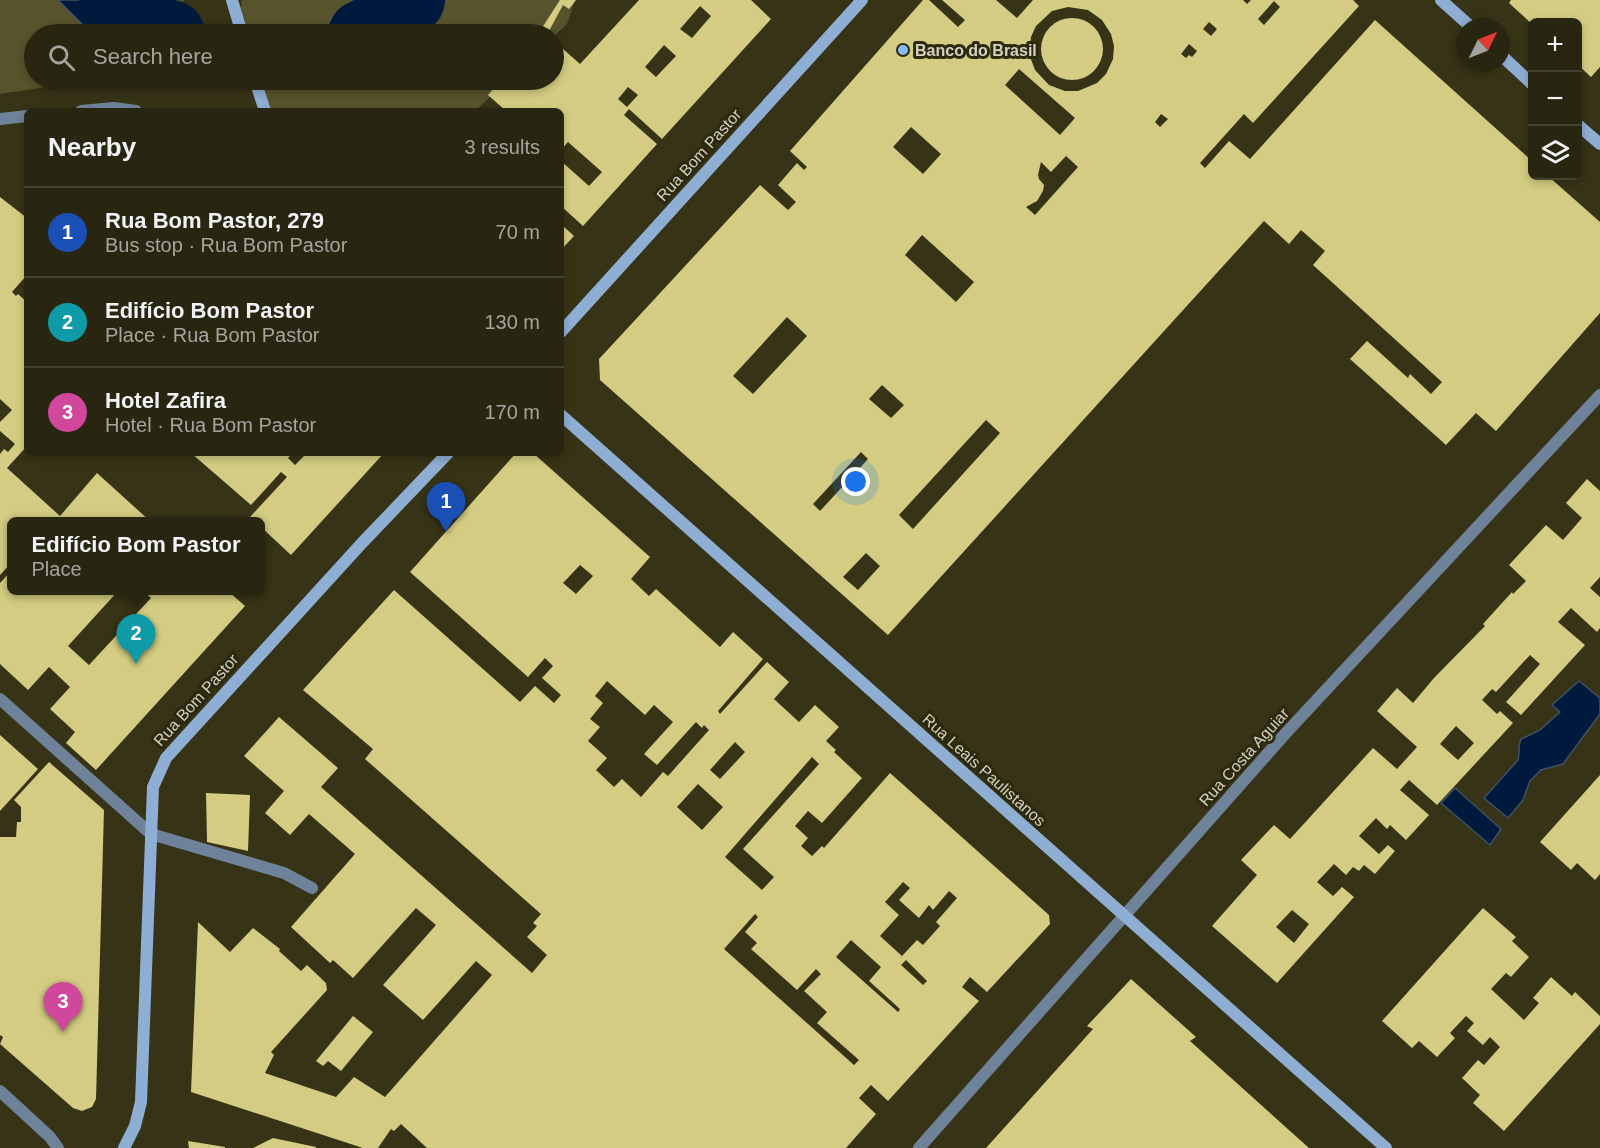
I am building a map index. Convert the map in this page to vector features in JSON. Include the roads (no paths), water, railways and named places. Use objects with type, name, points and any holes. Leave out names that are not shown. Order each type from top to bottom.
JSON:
[{"type":"main road","name":"Rua Bom Pastor","points":[[564,329],[862,0]]},
{"type":"main road","points":[[1441,0],[1461,18]]},
{"type":"main road","points":[[233,1],[239,24]]},
{"type":"main road","points":[[1510,63],[1528,79]]},
{"type":"main road","points":[[258,90],[263,108]]},
{"type":"main road","points":[[1579,126],[1600,144]]},
{"type":"main road","name":"Rua Leais Paulistanos","points":[[564,418],[1386,1148]]},
{"type":"main road","name":"Rua Bom Pastor","points":[[124,1148],[135,1126],[141,1101],[153,787],[165,758],[445,456]]},
{"type":"street","points":[[0,119],[24,117]]},
{"type":"street","name":"Rua Costa Aguiar","points":[[919,1148],[1286,734],[1600,394]]},
{"type":"street","points":[[0,699],[151,834],[284,873],[312,888]]},
{"type":"street","points":[[0,1091],[50,1137],[58,1148]]},
{"type":"water","points":[[58,0],[152,0],[157,5],[132,24],[82,24]]},
{"type":"water","points":[[1579,681],[1600,698],[1600,714],[1563,764],[1541,770],[1530,781],[1523,800],[1508,818],[1484,798],[1518,760],[1521,739],[1540,730],[1560,712],[1552,705]]},
{"type":"water","points":[[1455,788],[1501,829],[1490,845],[1441,803]]},
{"type":"waterway","points":[[113,0],[145,24]]},
{"type":"waterway","points":[[378,24],[411,0]]},
{"type":"place","name":"Banco do Brasil","points":[[903,50]]},
{"type":"place","name":"Rua Bom Pastor, 279","points":[[446,532]]},
{"type":"place","name":"Edifício Bom Pastor","points":[[136,664]]},
{"type":"place","name":"Hotel Zafira","points":[[63,1032]]}]
